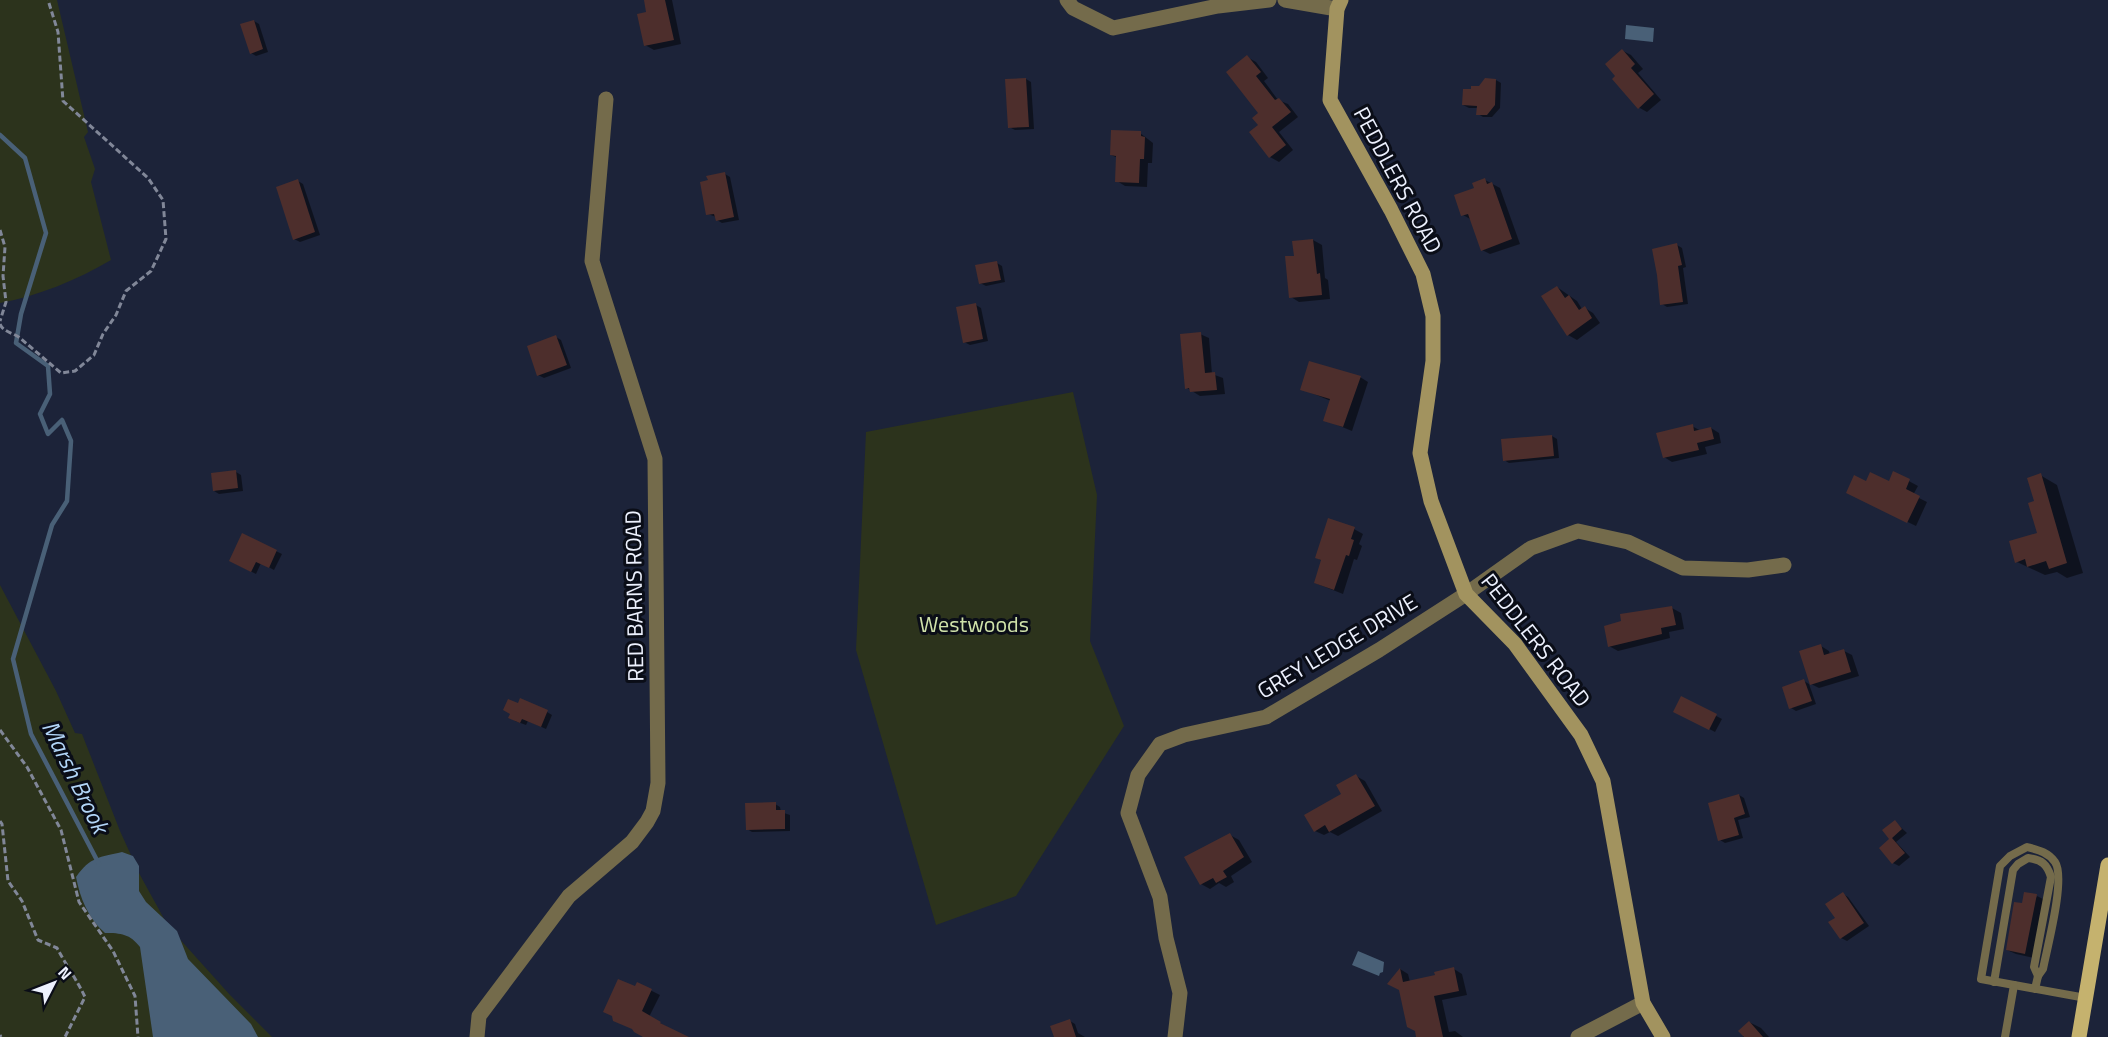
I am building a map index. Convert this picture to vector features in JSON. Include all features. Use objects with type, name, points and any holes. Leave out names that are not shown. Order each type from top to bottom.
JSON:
[{"type":"main road","points":[[2079,1037],[2108,866]]},
{"type":"street","points":[[1067,0],[1072,8],[1113,28],[1218,6],[1269,0]]},
{"type":"street","points":[[1285,0],[1339,5]]},
{"type":"street","name":"PEDDLERS ROAD","points":[[1339,5],[1330,100],[1392,210],[1423,274],[1433,316],[1433,361],[1420,453],[1431,501],[1466,594],[1515,644],[1581,735],[1603,781],[1643,1003],[1663,1037]]},
{"type":"street","name":"RED BARNS ROAD","points":[[477,1037],[479,1016],[569,896],[632,842],[647,822],[657,800],[655,459],[592,261],[606,99]]},
{"type":"street","name":"GREY LEDGE DRIVE","points":[[1174,1037],[1179,993],[1166,938],[1160,897],[1128,813],[1138,775],[1160,744],[1184,735],[1266,717],[1379,650],[1466,594],[1531,548],[1578,531],[1628,542],[1683,568],[1748,570],[1784,566]]},
{"type":"street","points":[[1578,1037],[1643,1003]]},
{"type":"lane","points":[[2035,989],[2038,976],[2043,969],[2059,879],[2056,863],[2044,851],[2027,847],[2010,856],[2000,866],[1981,980],[2086,998]]},
{"type":"lane","points":[[1994,982],[2013,870],[2028,858],[2040,860],[2048,867],[2051,878],[2034,967],[2038,976]]},
{"type":"lane","points":[[2005,1037],[2014,985]]},
{"type":"path","points":[[0,230],[5,247],[3,276],[6,302],[0,323],[5,331],[20,338],[61,373],[75,371],[94,354],[103,334],[116,315],[126,291],[151,271],[166,239],[163,200],[148,178],[63,101],[58,32],[48,0]]},
{"type":"path","points":[[0,730],[27,767],[61,830],[79,902],[113,951],[135,996],[138,1037]]},
{"type":"path","points":[[0,822],[8,881],[22,901],[38,940],[57,948],[85,997],[65,1037]]},
{"type":"green space","points":[[0,0],[57,0],[88,132],[84,137],[95,169],[91,182],[111,260],[57,286],[0,303]]},
{"type":"green space","name":"Westwoods","points":[[1073,392],[1097,495],[1090,641],[1124,726],[1016,896],[936,925],[856,650],[866,432]]},
{"type":"green space","points":[[0,585],[56,691],[75,733],[82,734],[120,831],[140,875],[168,926],[230,995],[272,1037],[0,1037]]},
{"type":"water","points":[[1626,25],[1654,28],[1653,42],[1625,39]]},
{"type":"water","points":[[122,852],[133,856],[139,866],[139,891],[146,902],[177,931],[188,959],[251,1024],[258,1037],[153,1037],[140,947],[129,937],[105,933],[99,927],[86,907],[76,877],[91,862]]},
{"type":"water","points":[[1358,951],[1384,962],[1383,972],[1379,976],[1352,965]]},
{"type":"building","points":[[644,0],[665,0],[674,40],[644,46],[637,14],[646,12]]},
{"type":"building","points":[[254,20],[263,49],[250,54],[240,24]]},
{"type":"building","points":[[1622,49],[1635,64],[1631,68],[1654,94],[1638,109],[1612,79],[1615,76],[1605,64]]},
{"type":"building","points":[[1247,55],[1261,72],[1256,76],[1275,100],[1279,98],[1291,112],[1272,127],[1286,145],[1269,158],[1249,132],[1258,125],[1252,118],[1258,113],[1226,72]]},
{"type":"building","points":[[1026,78],[1029,127],[1008,128],[1005,79]]},
{"type":"building","points":[[1485,78],[1496,79],[1495,105],[1487,115],[1476,115],[1477,106],[1462,105],[1463,89],[1479,86]]},
{"type":"building","points":[[1111,130],[1141,131],[1141,136],[1145,137],[1144,159],[1140,159],[1139,183],[1115,182],[1116,156],[1110,155]]},
{"type":"building","points":[[725,172],[734,217],[716,221],[714,214],[706,215],[700,182],[708,180],[706,176]]},
{"type":"building","points":[[1485,178],[1487,184],[1492,182],[1512,239],[1481,251],[1468,214],[1461,216],[1454,195],[1474,188],[1472,183]]},
{"type":"building","points":[[298,179],[315,232],[293,240],[276,187]]},
{"type":"building","points":[[1313,239],[1322,295],[1289,298],[1285,256],[1294,256],[1292,241]]},
{"type":"building","points":[[1677,243],[1682,265],[1678,266],[1683,302],[1660,305],[1652,249]]},
{"type":"building","points":[[997,261],[1001,280],[979,284],[975,265]]},
{"type":"building","points":[[1557,286],[1565,298],[1569,295],[1579,310],[1585,306],[1592,318],[1567,336],[1541,296]]},
{"type":"building","points":[[976,303],[983,339],[963,343],[956,307]]},
{"type":"building","points":[[1201,332],[1205,373],[1215,372],[1217,390],[1190,392],[1189,388],[1185,389],[1180,334]]},
{"type":"building","points":[[556,335],[567,365],[537,376],[527,346]]},
{"type":"building","points":[[1309,361],[1361,376],[1343,427],[1323,421],[1330,399],[1300,390]]},
{"type":"building","points":[[1693,424],[1694,431],[1711,427],[1714,439],[1697,443],[1699,450],[1663,458],[1656,433]]},
{"type":"building","points":[[1552,435],[1554,456],[1503,461],[1501,439]]},
{"type":"building","points":[[236,470],[238,488],[213,491],[211,473]]},
{"type":"building","points":[[1893,471],[1910,479],[1906,489],[1920,496],[1907,523],[1846,493],[1854,475],[1866,481],[1870,472],[1889,481]]},
{"type":"building","points":[[2041,473],[2067,563],[2049,569],[2046,561],[2027,567],[2025,559],[2015,563],[2009,541],[2037,533],[2028,503],[2034,501],[2027,478]]},
{"type":"building","points":[[1328,518],[1355,527],[1349,556],[1346,555],[1334,590],[1314,583],[1321,560],[1315,558]]},
{"type":"building","points":[[242,533],[277,550],[269,568],[256,562],[251,572],[229,561]]},
{"type":"building","points":[[1672,606],[1676,625],[1661,628],[1662,634],[1608,647],[1604,626],[1621,621],[1620,614]]},
{"type":"building","points":[[1821,644],[1824,655],[1844,649],[1851,672],[1810,685],[1799,651]]},
{"type":"building","points":[[1804,679],[1812,701],[1789,709],[1782,687]]},
{"type":"building","points":[[1681,696],[1717,714],[1709,730],[1673,712]]},
{"type":"building","points":[[520,698],[548,710],[541,727],[522,719],[520,723],[508,718],[510,714],[503,710],[508,699],[518,703]]},
{"type":"building","points":[[1356,774],[1375,806],[1329,832],[1325,825],[1314,832],[1304,815],[1341,794],[1336,785]]},
{"type":"building","points":[[1739,794],[1745,814],[1734,818],[1739,835],[1718,841],[1708,803]]},
{"type":"building","points":[[776,802],[776,810],[785,810],[785,829],[746,830],[745,803]]},
{"type":"building","points":[[1895,820],[1902,829],[1892,838],[1905,853],[1892,864],[1879,848],[1889,839],[1882,830]]},
{"type":"building","points":[[1230,833],[1244,857],[1223,871],[1227,877],[1216,883],[1213,878],[1200,885],[1184,857]]},
{"type":"building","points":[[1843,892],[1864,923],[1840,939],[1828,922],[1835,918],[1825,904]]},
{"type":"building","points":[[2024,892],[2037,894],[2025,954],[2006,950],[2014,902],[2022,903]]},
{"type":"building","points":[[1454,967],[1459,991],[1434,996],[1443,1037],[1416,1037],[1415,1031],[1407,1027],[1399,990],[1387,984],[1400,968],[1403,982],[1435,975],[1434,972]]},
{"type":"building","points":[[618,979],[635,986],[637,982],[652,989],[642,1011],[689,1037],[643,1037],[632,1029],[613,1021],[612,1016],[603,1012]]},
{"type":"building","points":[[1070,1019],[1076,1037],[1054,1037],[1050,1026]]},
{"type":"building","points":[[1749,1021],[1763,1037],[1744,1037],[1738,1031]]},
{"type":"waterway","name":"Marsh Brook","points":[[0,135],[25,158],[46,233],[21,314],[16,343],[48,366],[50,394],[40,414],[48,434],[62,420],[71,441],[67,501],[52,525],[13,659],[31,734],[99,864]]}]
